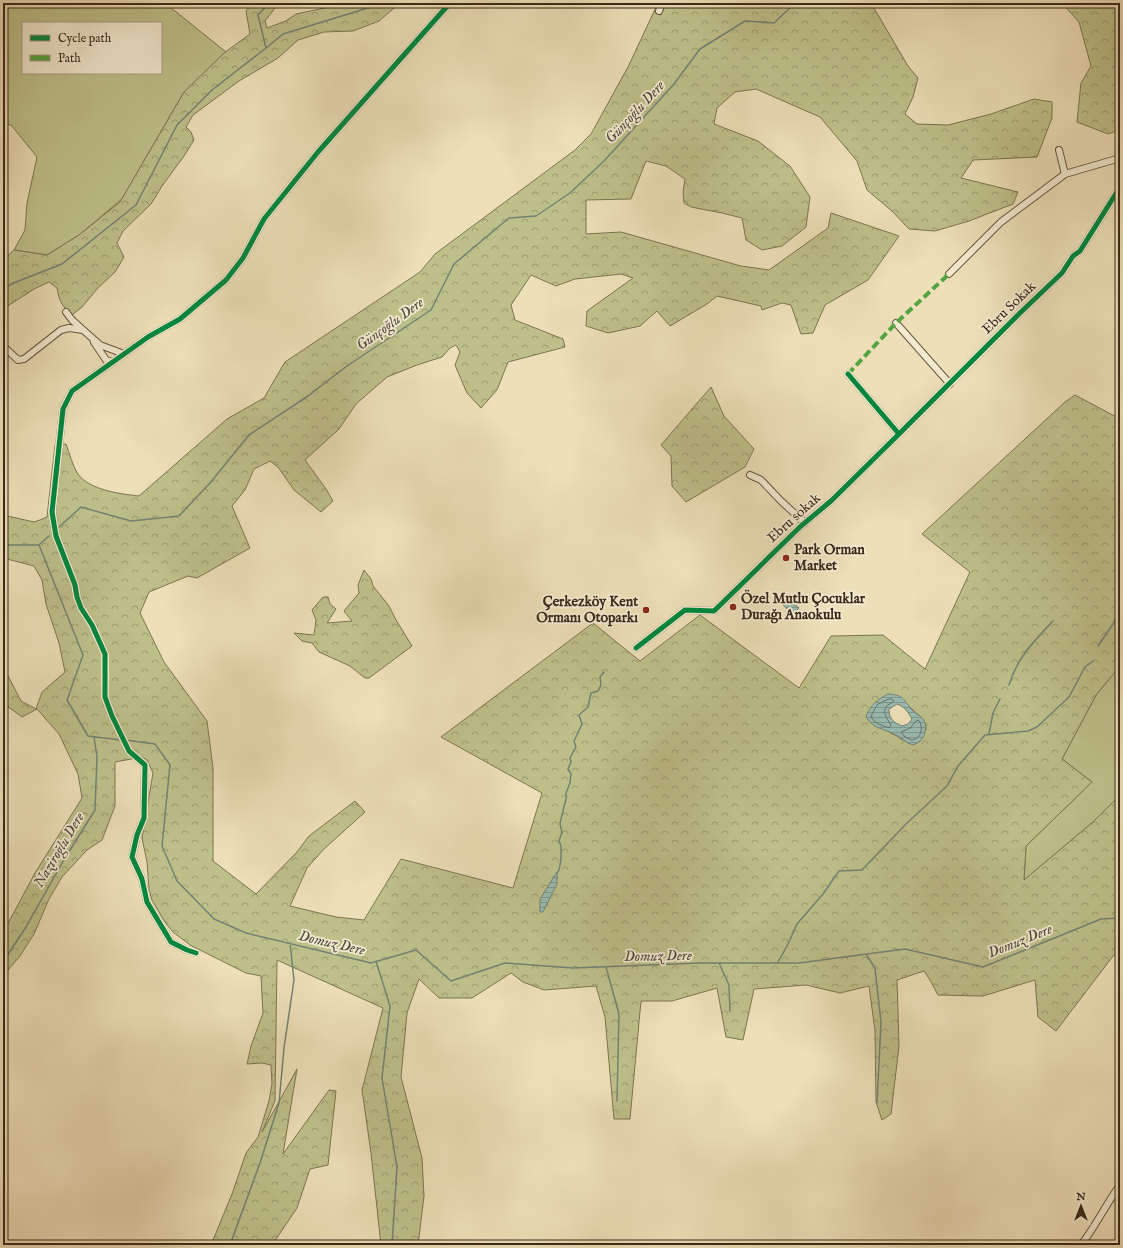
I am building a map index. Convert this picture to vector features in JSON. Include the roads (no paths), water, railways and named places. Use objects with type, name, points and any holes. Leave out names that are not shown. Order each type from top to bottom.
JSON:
[{"type":"street","points":[[196,953],[171,942],[147,902],[142,879],[132,857],[137,835],[144,818],[145,765],[129,751],[112,716],[105,697],[105,654],[92,625],[81,608],[75,585],[56,536],[52,512],[63,409],[72,391],[148,337],[180,319],[226,280],[243,258],[264,219],[318,152],[450,3]]},
{"type":"street","points":[[659,11],[662,3]]},
{"type":"street","points":[[1059,150],[1065,174]]},
{"type":"street","points":[[948,274],[1001,222],[1065,174],[1120,158]]},
{"type":"street","name":"Ebru Sokak","points":[[899,434],[1062,273],[1073,256],[1080,251],[1120,187]]},
{"type":"street","points":[[66,312],[72,320],[100,345],[124,354]]},
{"type":"street","points":[[896,323],[950,384]]},
{"type":"street","points":[[3,346],[18,360],[24,359],[61,330],[70,328],[83,330]]},
{"type":"street","points":[[90,337],[106,360],[113,362]]},
{"type":"street","points":[[105,347],[113,362]]},
{"type":"street","points":[[848,374],[899,434]]},
{"type":"street","name":"Ebru sokak","points":[[636,648],[685,610],[714,612],[899,434]]},
{"type":"street","points":[[750,475],[761,480],[805,523]]},
{"type":"street","points":[[1081,1245],[1089,1235],[1112,1195],[1120,1185]]},
{"type":"water","points":[[789,599],[799,608],[793,614],[783,605]]},
{"type":"water","points":[[888,694],[901,697],[925,722],[925,732],[923,738],[919,742],[913,745],[906,742],[892,733],[876,727],[866,717],[874,703]],"holes":[[[897,704],[906,710],[912,719],[908,724],[902,726],[892,720],[889,709]]]},
{"type":"water","points":[[557,872],[557,884],[543,912],[540,912],[540,899]]},
{"type":"waterway","points":[[3,290],[11,284],[62,264],[136,205],[177,125],[212,90],[266,48],[258,15],[269,3]]},
{"type":"waterway","points":[[266,48],[283,34],[384,3]]},
{"type":"waterway","name":"Günçoğlu Dere","points":[[58,528],[81,507],[131,521],[179,516],[210,483],[249,435],[308,396],[347,366],[431,310],[454,264],[509,218],[536,216],[570,193],[604,161],[674,84],[700,49],[745,21],[774,23],[795,3]]},
{"type":"waterway","name":"Günçoğlu Dere","points":[[39,545],[49,536]]},
{"type":"waterway","name":"Domuz Dere","points":[[3,545],[39,545],[83,655],[67,700],[88,736],[121,740]]},
{"type":"waterway","points":[[1098,646],[1113,624],[1120,607]]},
{"type":"waterway","points":[[1009,685],[1012,675],[1021,658],[1053,621]]},
{"type":"waterway","points":[[778,962],[797,924],[823,894],[839,871],[862,870],[906,824],[947,786],[958,766],[985,735],[1028,731],[1037,727],[1069,697],[1085,667],[1093,661]]},
{"type":"waterway","points":[[557,873],[561,860],[561,846],[559,841],[562,832],[560,824],[571,774],[568,769],[571,762],[570,758],[576,747],[574,741],[582,724],[579,715],[588,707],[591,693],[598,691],[601,685],[600,677],[604,672]]},
{"type":"waterway","points":[[989,734],[993,713],[1000,699]]},
{"type":"waterway","name":"Naziroğlu Dere","points":[[3,962],[26,927],[65,858],[95,810],[97,757],[94,737]]},
{"type":"waterway","name":"Domuz Dere","points":[[126,740],[155,744],[170,765],[162,846],[177,881],[214,919],[246,933],[371,963],[416,950],[451,981],[505,963],[573,968],[700,963],[799,963],[905,949],[983,967],[1101,919],[1120,918]]},
{"type":"waterway","points":[[230,1245],[260,1163],[279,1103],[284,1048],[294,980],[290,943]]},
{"type":"waterway","points":[[866,954],[875,968],[881,1022],[877,1103]]},
{"type":"waterway","points":[[376,961],[390,1006],[382,1078],[397,1167],[392,1245]]},
{"type":"waterway","points":[[719,963],[729,985],[730,1011]]},
{"type":"waterway","points":[[606,967],[619,1014],[617,1101]]},
{"type":"place","name":"Park Orman Market","points":[[786,558]]},
{"type":"place","name":"Özel Mutlu Çocuklar Durağı Anaokulu","points":[[733,607]]},
{"type":"place","name":"Çerkezköy Kent Ormanı Otoparkı","points":[[646,610]]}]
